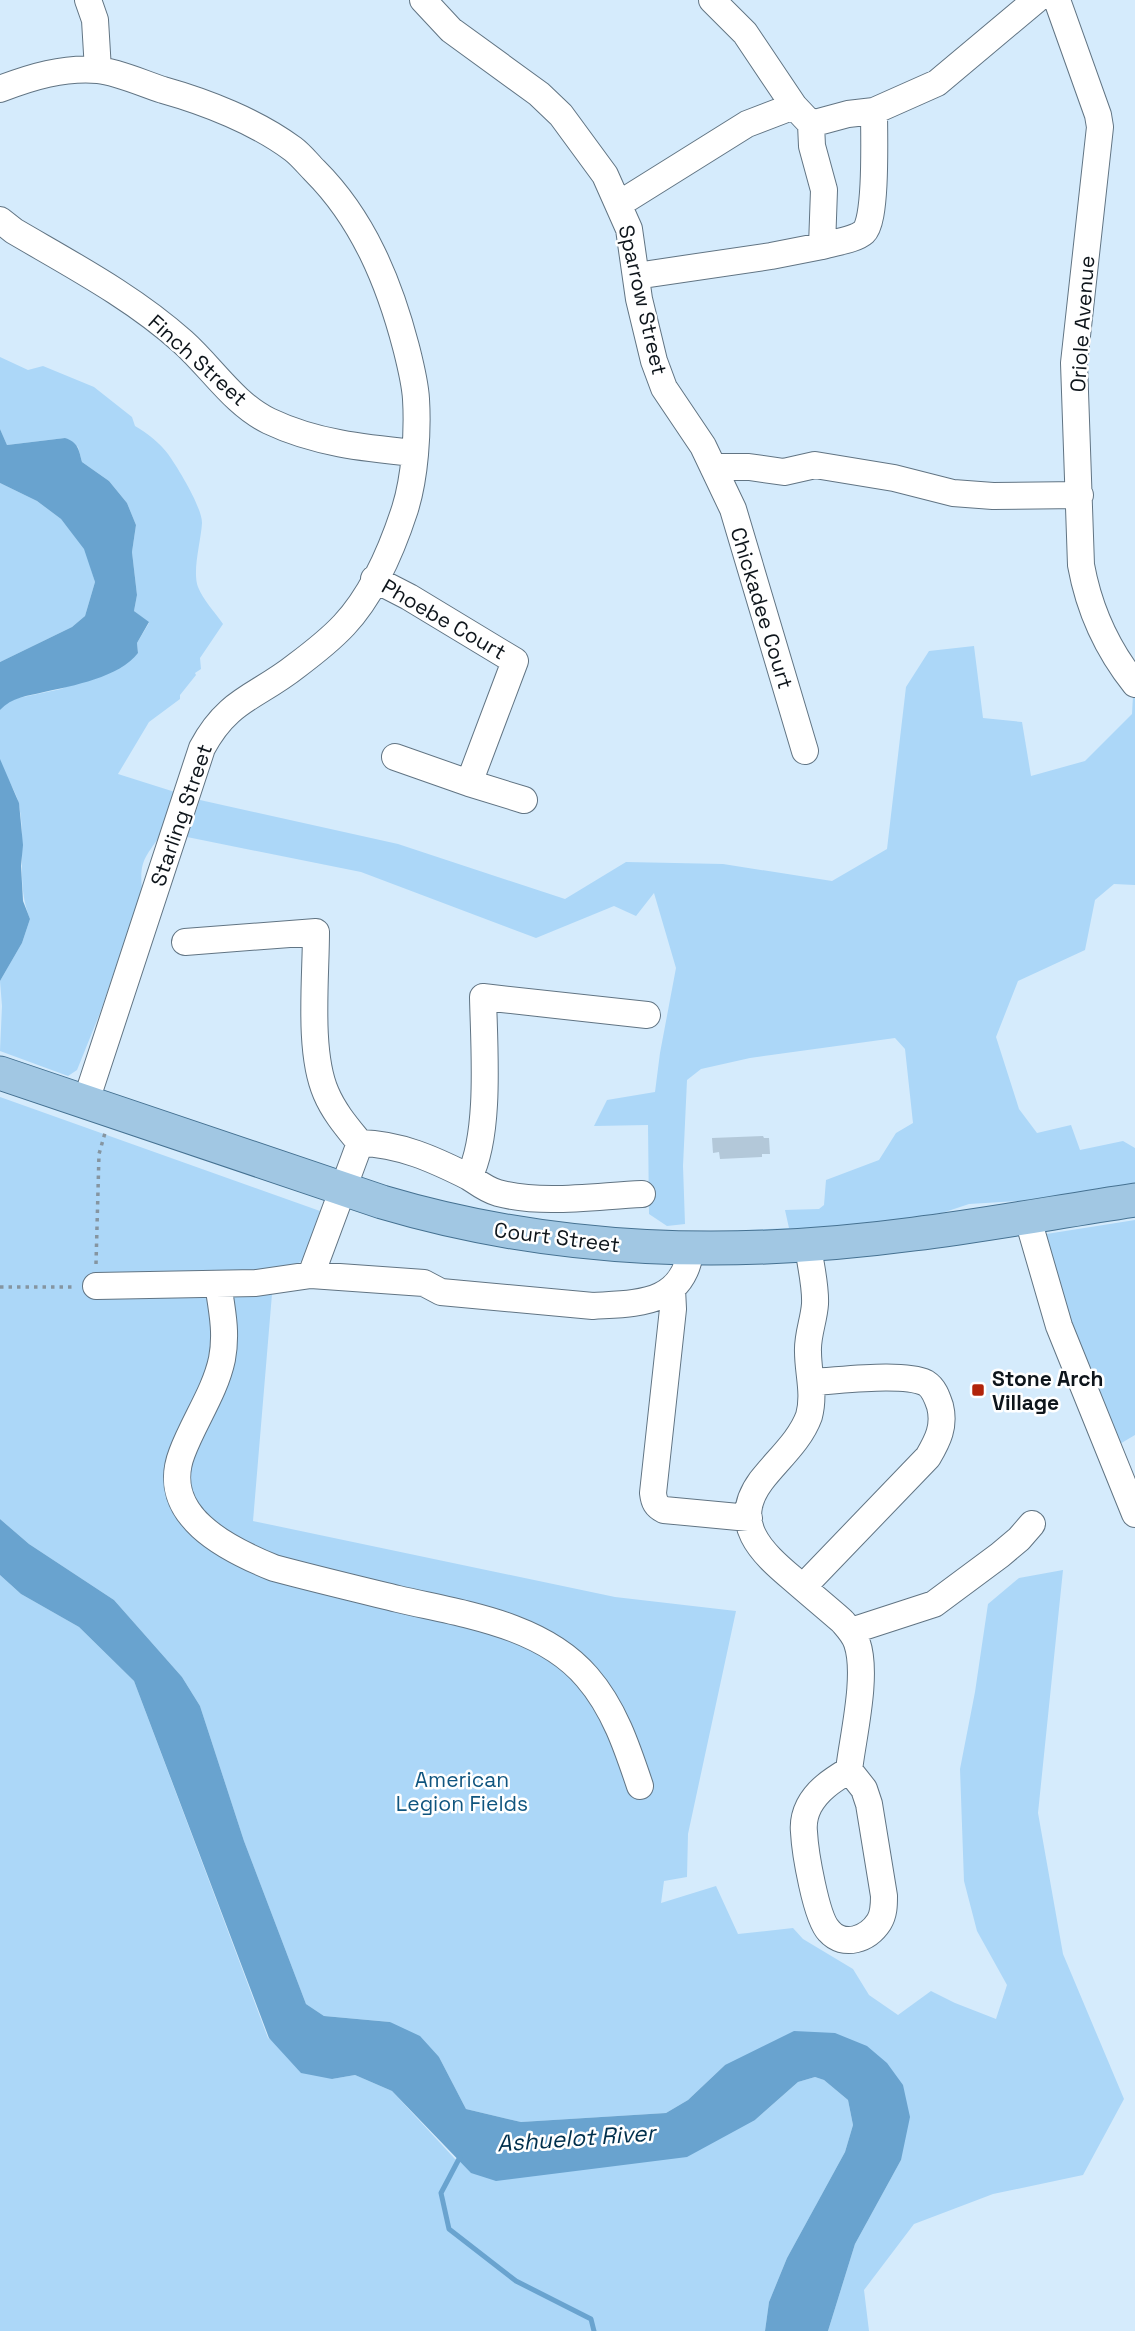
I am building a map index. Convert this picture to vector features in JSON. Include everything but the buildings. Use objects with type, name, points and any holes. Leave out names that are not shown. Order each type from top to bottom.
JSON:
[{"type":"main road","name":"Court Street","points":[[4,1075],[343,1189],[432,1216],[554,1240],[691,1249],[808,1245],[915,1234],[1135,1200]]},
{"type":"street","points":[[88,0],[95,20],[98,70]]},
{"type":"street","name":"Sparrow Street","points":[[423,0],[451,30],[529,87],[561,115],[598,164],[629,229],[654,361],[664,388],[703,446],[713,467]]},
{"type":"street","points":[[712,0],[745,33],[802,115],[824,190],[822,246]]},
{"type":"street","points":[[619,204],[747,124],[802,115],[874,111],[937,83],[1036,0]]},
{"type":"street","name":"Oriole Avenue","points":[[1057,0],[1100,127],[1074,363],[1081,565],[1086,591],[1107,644],[1135,684]]},
{"type":"street","name":"Starling Street","points":[[0,89],[36,76],[98,70],[193,99],[259,129],[294,149],[341,199],[380,266],[401,329],[416,398],[411,488],[391,547],[360,604],[344,625],[294,668],[249,695],[211,731],[192,774],[86,1101]]},
{"type":"street","points":[[636,276],[771,256],[822,246],[861,234],[869,226],[872,209],[874,111]]},
{"type":"street","name":"Finch Street","points":[[0,220],[108,286],[164,327],[184,343],[235,396],[266,420],[296,433],[330,442],[414,453]]},
{"type":"street","points":[[713,467],[749,467],[784,472],[815,465],[894,478],[953,493],[993,496],[1080,495]]},
{"type":"street","name":"Chickadee Court","points":[[713,467],[733,509],[806,751]]},
{"type":"street","name":"Phoebe Court","points":[[374,579],[515,661],[469,783]]},
{"type":"street","points":[[395,757],[524,800]]},
{"type":"street","points":[[186,942],[316,932],[315,1018],[319,1069],[326,1093],[359,1143],[386,1145],[421,1154],[499,1193],[558,1198],[642,1194]]},
{"type":"street","points":[[469,1177],[479,1151],[484,1088],[483,997],[647,1015]]},
{"type":"street","points":[[311,1275],[359,1143]]},
{"type":"street","points":[[1027,1216],[1059,1326],[1135,1514]]},
{"type":"street","points":[[808,1245],[815,1305],[808,1350],[812,1402],[808,1418],[799,1434],[752,1495],[749,1518],[756,1543],[767,1556],[851,1631],[858,1644],[860,1683],[849,1770],[864,1789],[869,1804],[884,1910],[872,1931],[851,1941],[841,1940],[830,1933],[823,1923],[818,1911],[804,1834],[804,1819],[813,1800],[831,1781],[849,1770]]},
{"type":"street","points":[[96,1286],[218,1284],[283,1280],[311,1275],[424,1283],[441,1292],[593,1306],[639,1303],[657,1298],[683,1278],[689,1265],[691,1249]]},
{"type":"street","points":[[218,1284],[225,1339],[221,1360],[215,1384],[183,1450],[176,1480],[179,1495],[197,1523],[243,1556],[274,1568],[492,1622],[548,1644],[586,1676],[602,1698],[618,1727],[640,1786]]},
{"type":"street","points":[[672,1289],[673,1309],[654,1501],[657,1507],[664,1510],[749,1518]]},
{"type":"street","points":[[803,1587],[928,1457],[939,1439],[942,1426],[942,1412],[937,1395],[929,1384],[897,1378],[811,1382]]},
{"type":"street","points":[[851,1631],[934,1604],[1000,1555],[1032,1524]]},
{"type":"path","points":[[0,1287],[96,1286],[99,1154],[106,1128]]},
{"type":"green space","points":[[0,357],[28,370],[43,366],[94,387],[132,417],[135,426],[165,450],[194,498],[201,516],[196,580],[203,597],[223,624],[200,658],[201,669],[195,673],[180,699],[149,722],[118,774],[178,793],[163,829],[143,865],[142,889],[100,1013],[77,1070],[68,1076],[0,1051],[0,981],[22,943],[30,919],[23,891],[19,805],[0,760],[0,710],[9,700],[61,689],[138,653],[137,643],[149,623],[134,611],[137,595],[132,552],[136,525],[127,503],[109,481],[82,462],[78,447],[65,438],[7,445],[0,429]]},
{"type":"green space","points":[[0,483],[37,501],[61,519],[85,549],[95,582],[85,616],[72,627],[0,662]]},
{"type":"green space","points":[[974,646],[983,718],[1022,722],[1031,776],[1085,761],[1132,714],[1133,696],[1135,698],[1135,885],[1114,884],[1095,900],[1085,950],[1018,981],[996,1037],[1019,1109],[1037,1133],[1071,1125],[1080,1150],[1123,1141],[1135,1148],[1135,1184],[1020,1201],[969,1204],[942,1213],[876,1223],[731,1236],[727,1231],[789,1228],[785,1210],[819,1209],[824,1205],[826,1180],[879,1160],[896,1133],[913,1123],[905,1049],[895,1038],[750,1058],[701,1069],[687,1080],[683,1166],[685,1224],[667,1226],[649,1214],[648,1125],[594,1126],[607,1100],[655,1092],[676,968],[654,893],[636,916],[614,906],[536,938],[361,872],[187,837],[200,800],[398,844],[565,899],[626,862],[723,864],[832,881],[887,849],[906,687],[929,651]]},
{"type":"green space","name":"American Legion Fields","points":[[0,1097],[320,1211],[304,1260],[283,1271],[116,1296],[272,1294],[253,1521],[615,1597],[736,1611],[688,1834],[687,1877],[664,1881],[661,1903],[716,1886],[738,1934],[793,1928],[803,1939],[853,1969],[869,1995],[898,2015],[931,1991],[996,2019],[1007,1985],[977,1931],[964,1881],[960,1769],[988,1604],[1019,1578],[1063,1570],[1038,1813],[1063,1954],[1124,2099],[1083,2175],[993,2194],[914,2224],[864,2290],[869,2331],[828,2331],[855,2244],[901,2160],[903,2085],[725,2065],[688,2100],[666,2113],[521,2122],[466,2109],[439,2057],[390,2022],[324,2016],[306,2004],[244,1841],[200,1706],[182,1677],[114,1600],[29,1544],[0,1519]]},
{"type":"green space","points":[[1135,1220],[1135,1435],[1118,1445],[1072,1333],[1040,1235]]},
{"type":"green space","points":[[0,1575],[21,1594],[79,1627],[134,1681],[268,2038],[332,2079],[355,2075],[392,2091],[455,2159],[755,2120],[798,2082],[815,2077],[824,2080],[848,2100],[853,2125],[845,2152],[787,2258],[769,2302],[765,2331],[0,2331]]},
{"type":"water","points":[[0,429],[7,445],[65,438],[73,442],[82,462],[109,481],[127,503],[136,525],[132,552],[137,595],[134,611],[149,622],[137,643],[138,653],[120,668],[81,683],[20,698],[0,710],[0,662],[72,627],[85,616],[95,582],[84,549],[61,519],[37,501],[0,483]]},
{"type":"water","points":[[0,759],[19,803],[23,845],[23,901],[30,919],[22,943],[0,981]]},
{"type":"water","name":"Ashuelot River","points":[[0,1519],[29,1544],[114,1600],[182,1677],[200,1706],[244,1841],[306,2004],[324,2016],[390,2022],[420,2036],[439,2057],[466,2109],[521,2122],[666,2113],[688,2100],[725,2065],[794,2031],[835,2033],[867,2046],[887,2063],[903,2085],[910,2117],[901,2160],[855,2244],[828,2331],[765,2331],[769,2302],[787,2258],[845,2152],[853,2125],[848,2100],[824,2080],[815,2077],[798,2082],[755,2120],[687,2157],[496,2181],[471,2173],[392,2091],[355,2075],[332,2079],[301,2073],[269,2038],[134,1681],[79,1627],[21,1594],[0,1575]]},
{"type":"waterway","points":[[460,2157],[441,2193],[449,2229],[516,2281],[591,2319],[594,2331]]},
{"type":"place","name":"Stone Arch Village","points":[[978,1390]]}]
